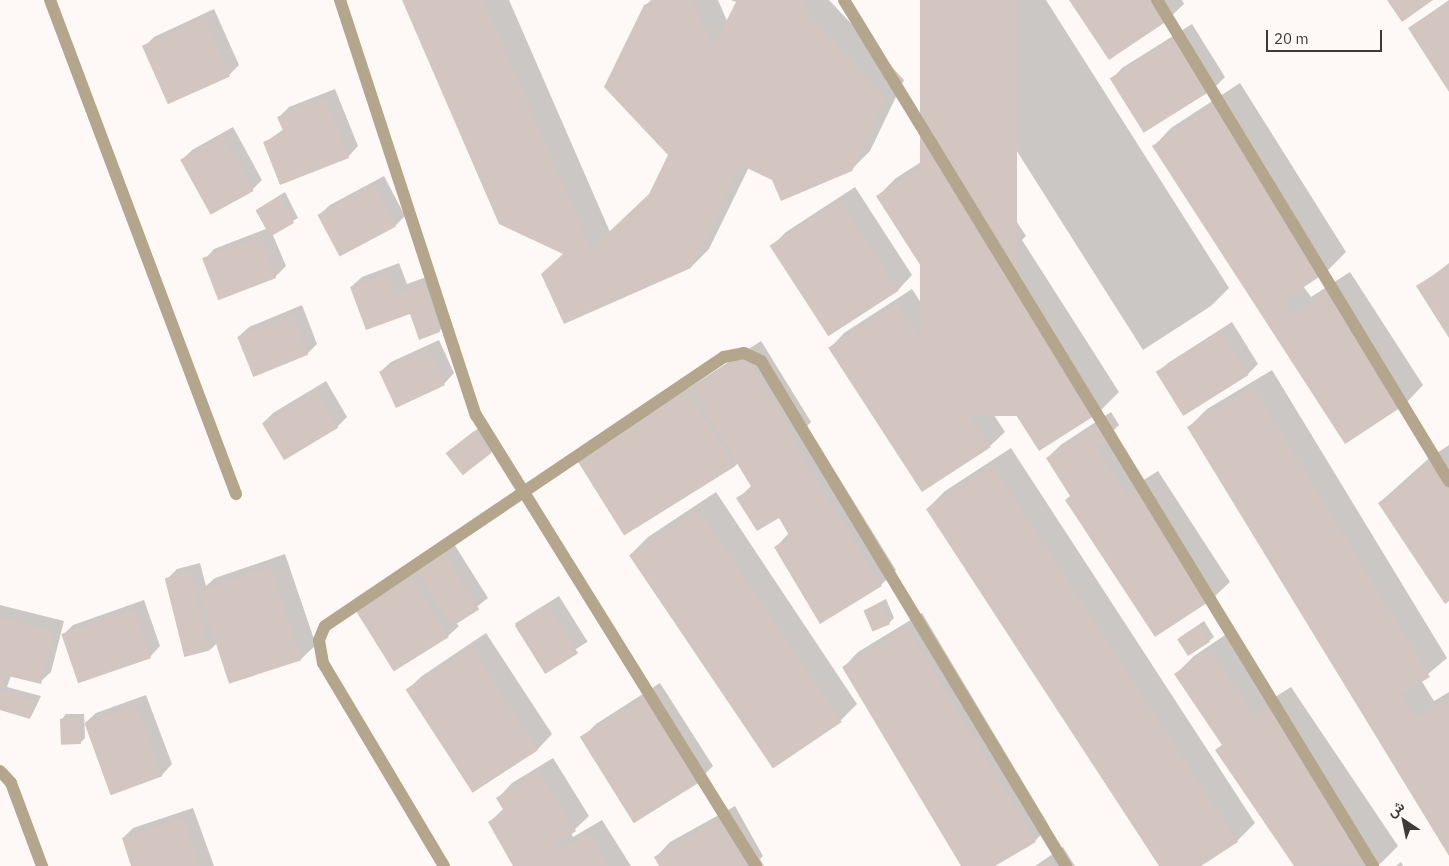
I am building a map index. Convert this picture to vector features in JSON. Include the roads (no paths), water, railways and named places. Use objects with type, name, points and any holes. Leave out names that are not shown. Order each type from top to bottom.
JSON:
[{"type":"street","points":[[50,0],[236,494]]},
{"type":"street","points":[[340,0],[476,415],[525,491],[756,866]]},
{"type":"street","points":[[844,0],[1373,866]]},
{"type":"street","points":[[1157,0],[1449,481]]},
{"type":"street","points":[[444,866],[323,663],[319,640],[331,620],[724,357],[744,353],[756,357],[1066,866]]},
{"type":"street","points":[[0,771],[11,783],[42,866]]}]
